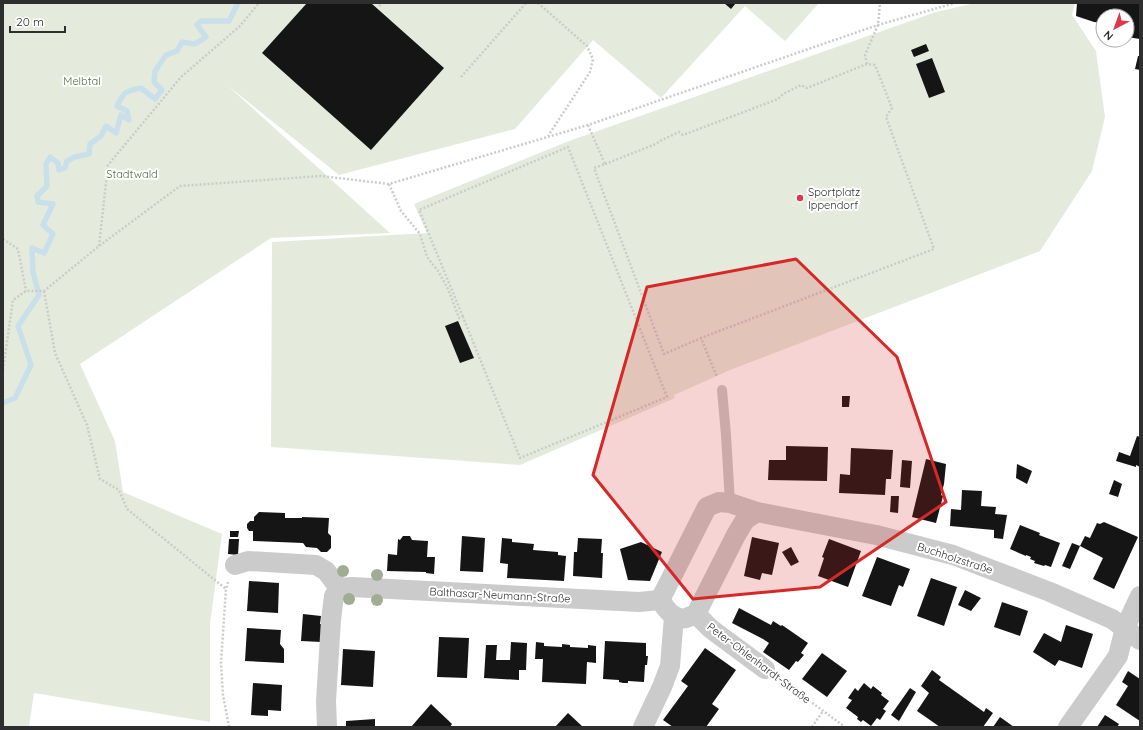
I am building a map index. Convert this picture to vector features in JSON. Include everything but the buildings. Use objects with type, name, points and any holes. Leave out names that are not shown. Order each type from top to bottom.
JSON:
[{"type":"street","name":"Buchholzstraße","points":[[660,600],[707,507],[719,502],[730,503],[758,512],[876,535],[953,555],[1050,592],[1112,619],[1133,634]]},
{"type":"street","points":[[660,600],[666,609],[674,616],[685,619],[696,614],[745,520],[758,512]]},
{"type":"street","points":[[235,565],[248,561],[316,565],[326,571],[339,588],[334,596],[331,620],[326,701],[327,727]]},
{"type":"street","name":"Balthasar-Neumann-Straße","points":[[339,588],[352,587],[639,602],[660,600]]},
{"type":"street","points":[[1068,727],[1133,634],[1140,596]]},
{"type":"street","name":"Peter-Ohlenhardt-Straße","points":[[696,614],[711,629],[766,669]]},
{"type":"street","points":[[643,727],[670,666],[674,616]]},
{"type":"lane","points":[[722,390],[730,503]]},
{"type":"path","points":[[99,246],[108,165],[181,77],[240,26],[259,3]]},
{"type":"path","points":[[461,77],[526,3]]},
{"type":"path","points":[[538,3],[587,46],[593,59],[590,72],[547,137]]},
{"type":"path","points":[[867,64],[865,55],[878,25],[880,3]]},
{"type":"path","points":[[3,370],[14,300],[26,291],[44,291],[99,246],[180,186],[321,176],[389,184],[588,125],[878,25],[955,3]]},
{"type":"path","points":[[867,64],[875,65],[892,108],[886,117],[934,249],[701,338],[664,354],[594,168],[605,164],[656,144],[660,140],[679,132],[683,135],[778,99],[782,94],[801,85],[807,88],[867,64]]},
{"type":"path","points":[[588,125],[605,164]]},
{"type":"path","points":[[568,147],[667,397],[520,458],[463,317],[419,210],[568,147]]},
{"type":"path","points":[[389,184],[401,211],[420,234],[427,257],[448,289],[459,318],[463,317]]},
{"type":"path","points":[[3,239],[18,249],[26,291]]},
{"type":"path","points":[[44,291],[55,353],[87,425],[100,479],[119,490],[127,509],[226,589]]},
{"type":"path","points":[[701,338],[722,390]]},
{"type":"path","points":[[229,727],[223,695],[221,663],[226,589],[230,574],[235,565]]},
{"type":"path","name":"Peter-Ohlenhardt-Straße","points":[[766,669],[846,727]]},
{"type":"path","points":[[812,727],[823,711]]},
{"type":"highlighted area","points":[[796,259],[897,357],[946,502],[820,587],[693,599],[593,475],[647,287]]},
{"type":"green space","points":[[3,3],[819,3],[785,41],[745,6],[661,98],[593,40],[515,129],[339,175],[227,85],[390,233],[271,238],[80,364],[115,441],[123,492],[222,534],[210,624],[210,722],[34,693],[29,727],[3,727]]},
{"type":"green space","points":[[975,3],[1075,3],[1072,15],[1096,51],[1105,117],[1092,171],[1040,251],[730,370],[674,395],[675,398],[520,465],[271,447],[272,242],[427,233],[414,204],[569,141],[936,12]]},
{"type":"waterway","points":[[3,403],[15,398],[31,365],[18,326],[39,295],[33,272],[32,248],[44,253],[53,234],[43,225],[53,204],[38,202],[37,196],[47,186],[46,164],[50,157],[58,163],[59,170],[65,168],[67,161],[75,157],[89,154],[90,144],[101,136],[106,126],[116,133],[121,115],[129,120],[127,111],[117,106],[123,95],[128,91],[141,88],[155,99],[162,90],[154,82],[155,71],[166,55],[177,51],[182,42],[195,44],[206,37],[197,25],[201,21],[229,21],[238,3]]},
{"type":"place","name":"Sportplatz Ippendorf","points":[[800,198]]},
{"type":"park label","name":"Melbtal","points":[[82,81]]},
{"type":"park label","name":"Stadtwald","points":[[132,174]]}]
